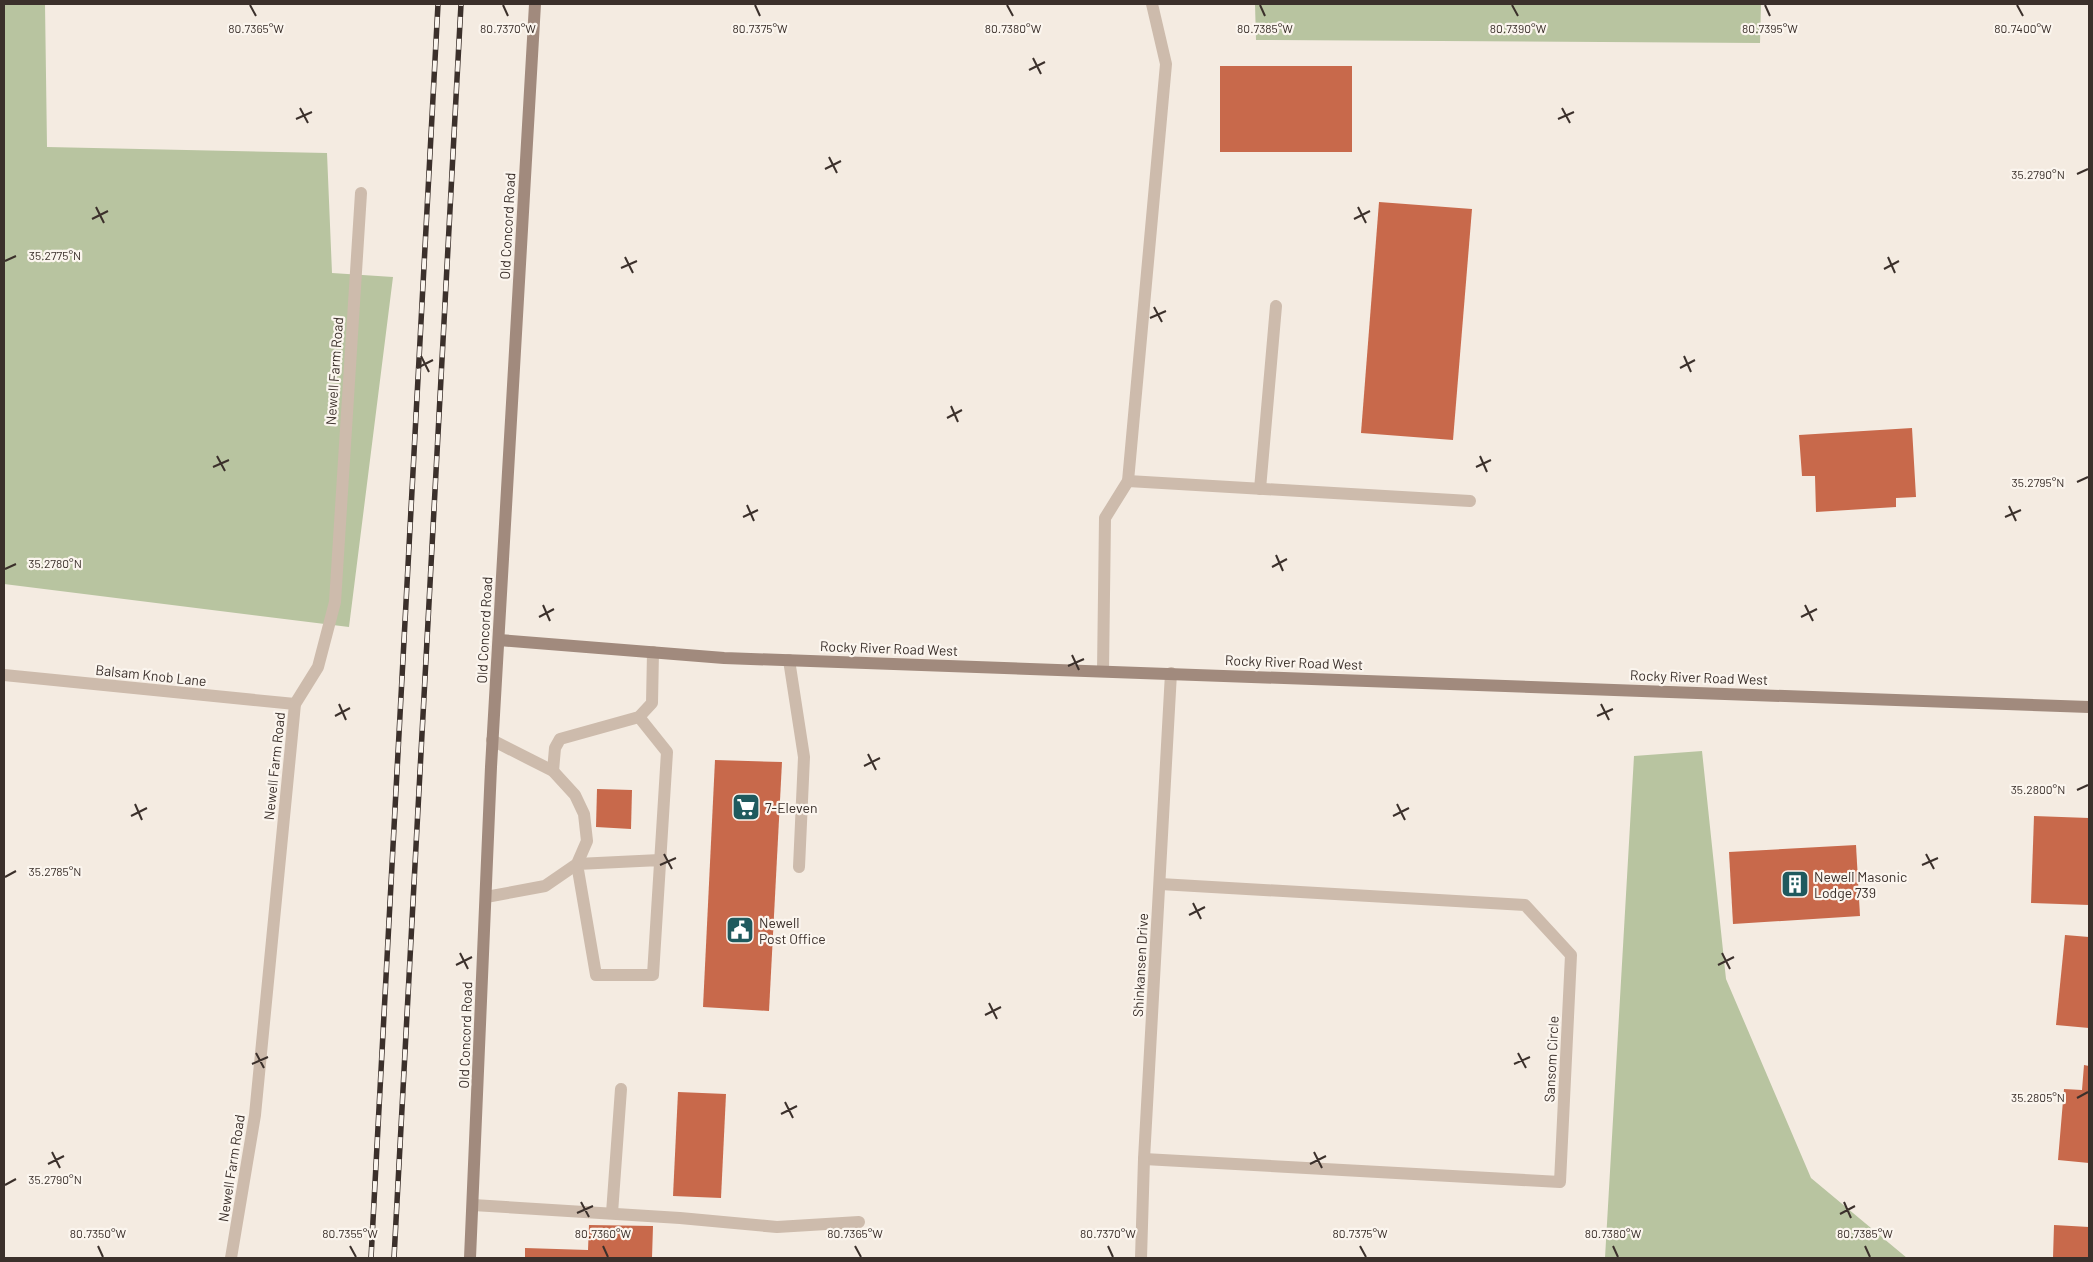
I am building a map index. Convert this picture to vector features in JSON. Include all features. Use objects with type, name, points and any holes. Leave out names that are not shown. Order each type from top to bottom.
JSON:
[{"type":"street","name":"Old Concord Road","points":[[470,1258],[492,740],[534,4]]},
{"type":"street","points":[[1103,671],[1105,518],[1128,480],[1166,64],[1152,4]]},
{"type":"street","name":"Newell Farm Road","points":[[231,1258],[255,1115],[295,704],[318,667],[335,602],[360,193]]},
{"type":"street","points":[[1260,489],[1276,306]]},
{"type":"street","points":[[1128,480],[1470,501]]},
{"type":"street","name":"Rocky River Road West","points":[[499,640],[724,658],[2089,707]]},
{"type":"street","points":[[553,771],[555,748],[560,739],[639,717],[652,703],[653,652]]},
{"type":"street","points":[[789,660],[804,757],[799,867]]},
{"type":"street","name":"Shinkansen Drive","points":[[1141,1258],[1144,1159],[1171,673]]},
{"type":"street","name":"Balsam Knob Lane","points":[[4,675],[295,704]]},
{"type":"street","points":[[492,740],[553,771],[575,795],[584,814],[586,841],[577,864],[596,975],[654,975],[667,752],[639,717]]},
{"type":"street","points":[[486,897],[546,886],[577,864],[660,860]]},
{"type":"street","name":"Sansom Circle","points":[[1144,1159],[1560,1182],[1571,955],[1525,905],[1160,884]]},
{"type":"street","points":[[612,1213],[621,1089]]},
{"type":"street","points":[[473,1205],[612,1213],[777,1228],[860,1222]]},
{"type":"green space","points":[[4,4],[45,4],[47,147],[327,153],[332,273],[393,277],[349,627],[4,584]]},
{"type":"green space","points":[[1255,4],[1761,4],[1760,43],[1256,40]]},
{"type":"green space","points":[[1702,751],[1726,979],[1811,1178],[1907,1258],[1605,1258],[1634,756]]},
{"type":"building","points":[[1220,66],[1352,66],[1352,152],[1220,152]]},
{"type":"building","points":[[1379,202],[1472,209],[1453,440],[1361,433]]},
{"type":"building","points":[[1912,428],[1916,497],[1896,498],[1896,507],[1816,512],[1815,476],[1802,476],[1799,435]]},
{"type":"building","name":"Newell Post Office","points":[[715,760],[782,762],[769,1011],[703,1007]]},
{"type":"building","points":[[597,789],[632,790],[631,829],[596,827]]},
{"type":"building","points":[[2034,816],[2089,818],[2089,905],[2031,903]]},
{"type":"building","name":"Newell Masonic Lodge 739","points":[[1856,845],[1860,916],[1733,924],[1729,852]]},
{"type":"building","points":[[2065,935],[2089,937],[2089,1028],[2056,1025]]},
{"type":"building","points":[[2084,1065],[2089,1066],[2089,1163],[2058,1160],[2064,1089],[2082,1090]]},
{"type":"building","points":[[678,1092],[726,1094],[721,1198],[673,1196]]},
{"type":"building","points":[[589,1225],[653,1226],[652,1258],[525,1258],[525,1248],[588,1250]]},
{"type":"building","points":[[2054,1225],[2089,1227],[2089,1258],[2053,1258]]},
{"type":"railway","points":[[371,1258],[438,4]]},
{"type":"railway","points":[[394,1258],[461,4]]},
{"type":"place","name":"7-Eleven","points":[[746,807]]},
{"type":"place","name":"Newell Masonic Lodge 739","points":[[1795,884]]},
{"type":"place","name":"Newell Post Office","points":[[740,930]]}]
